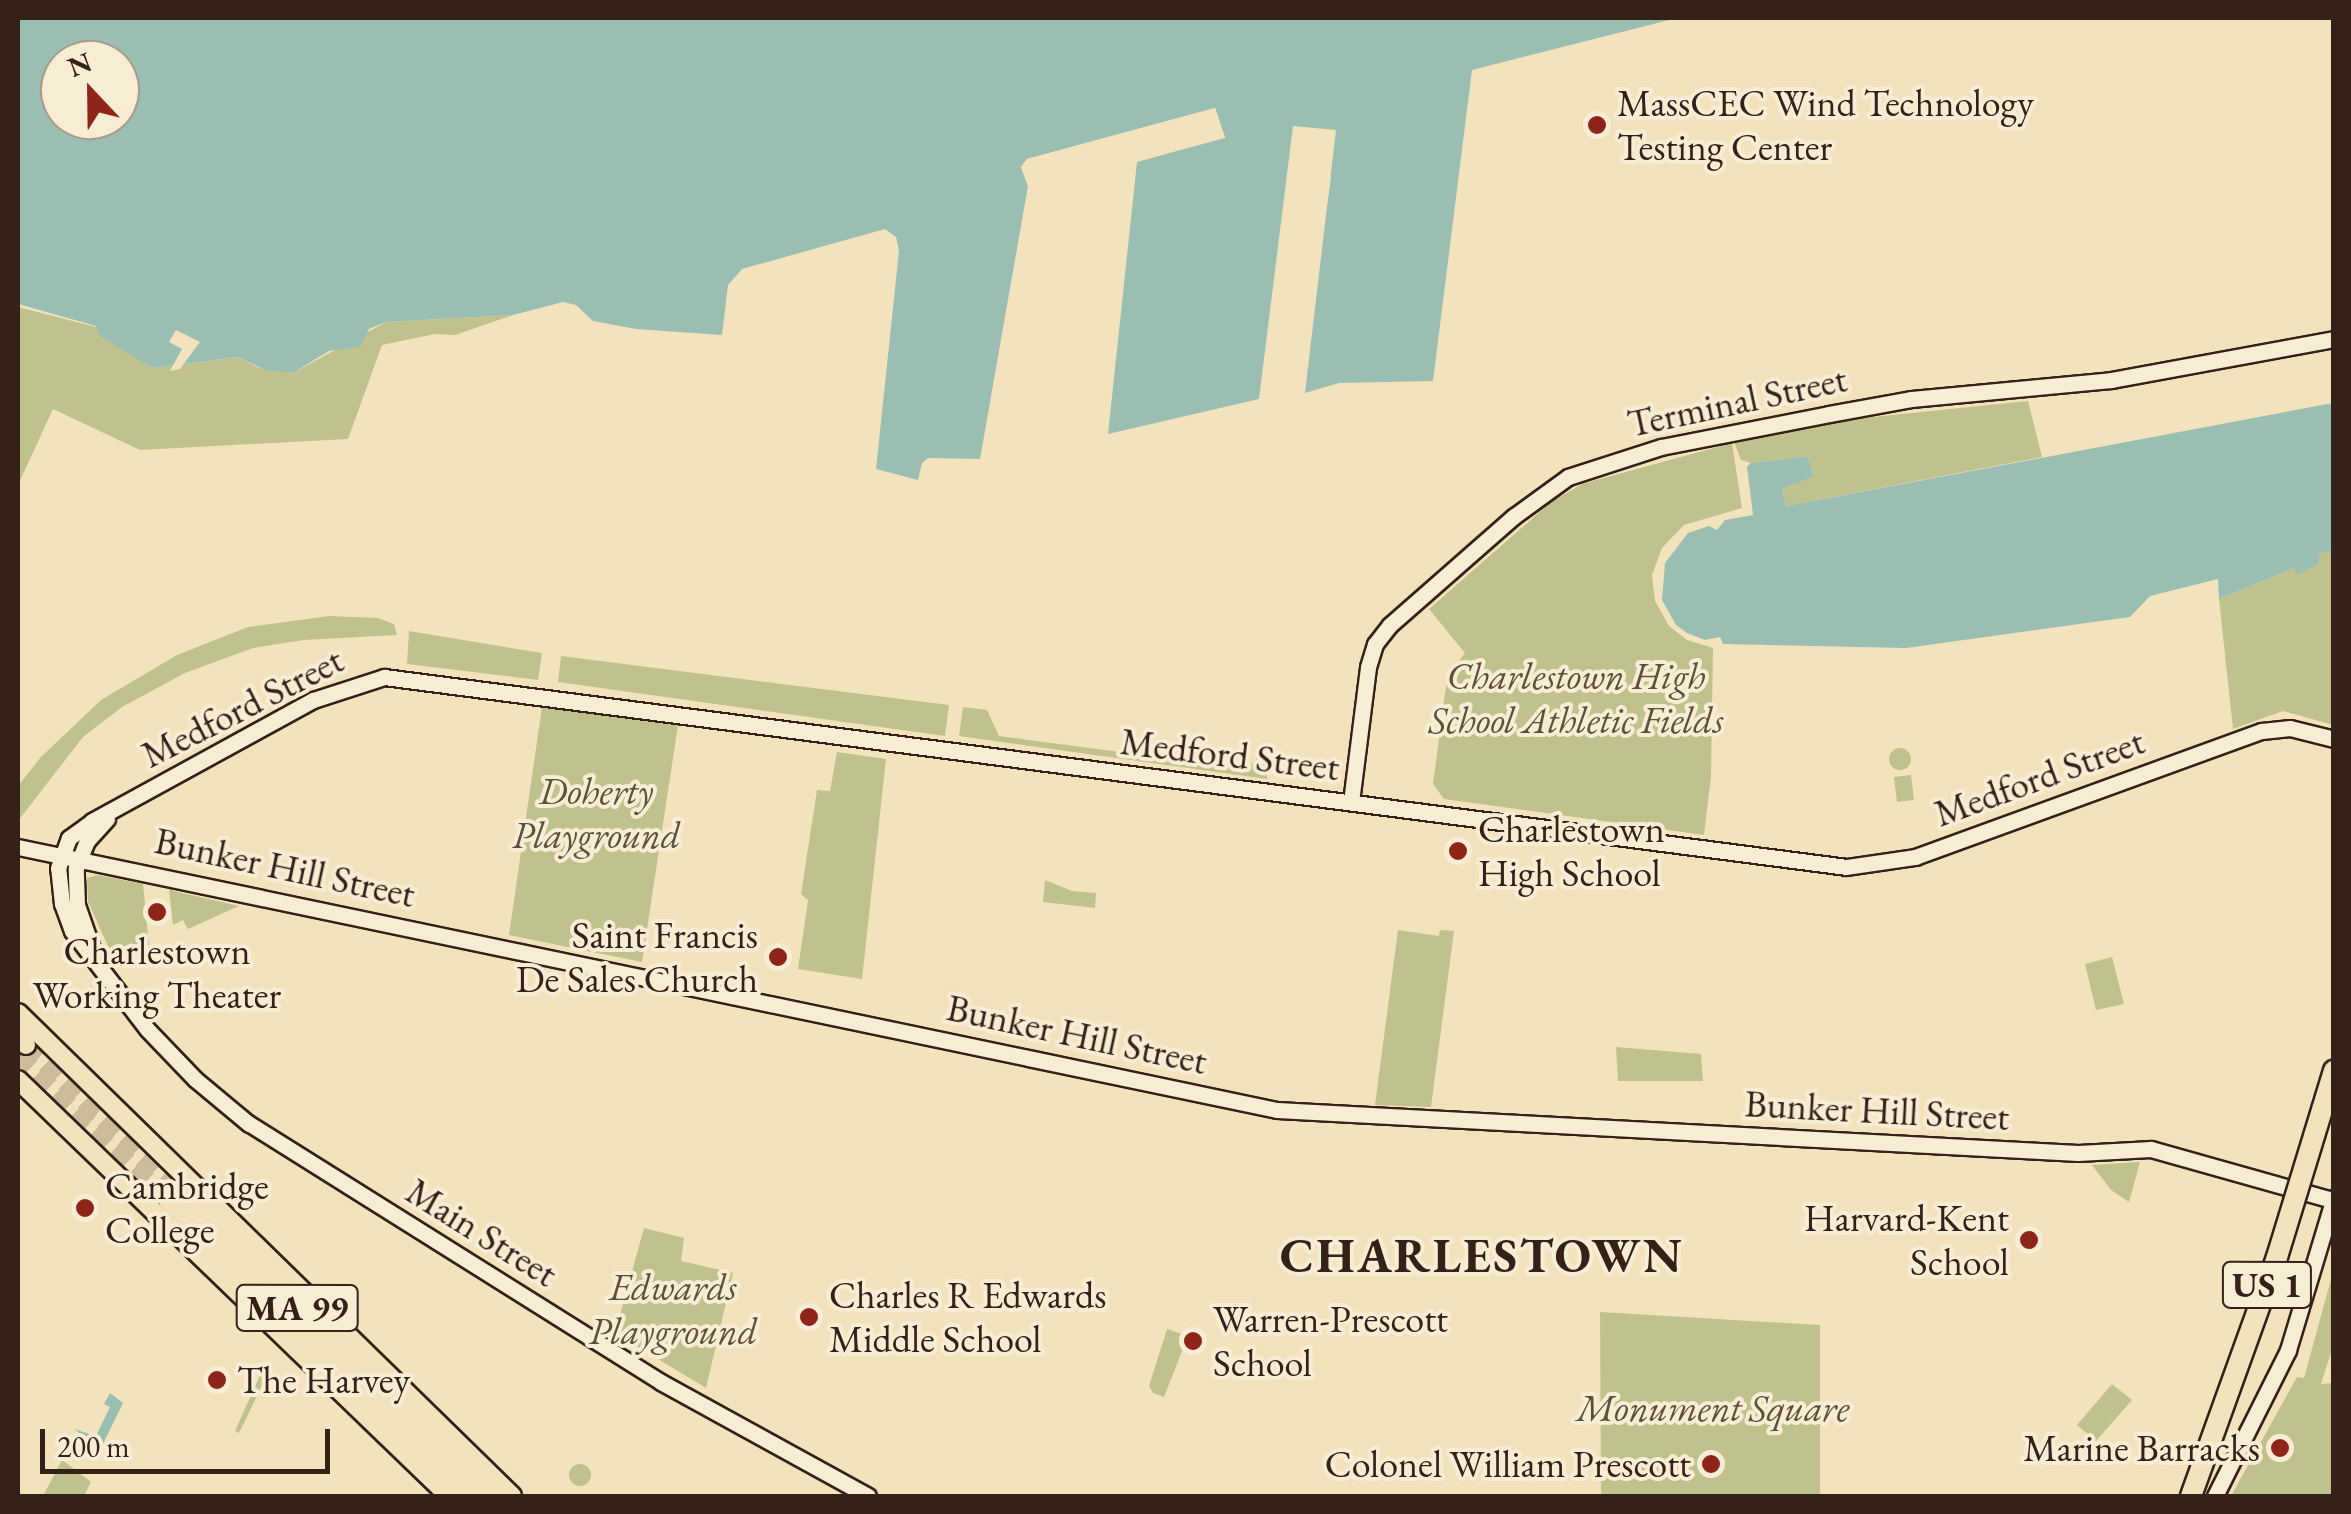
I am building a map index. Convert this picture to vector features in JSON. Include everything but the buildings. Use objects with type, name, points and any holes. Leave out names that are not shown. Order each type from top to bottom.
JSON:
[{"type":"highway","name":"US 1","points":[[2242,1356],[2334,1069]]},
{"type":"highway","name":"US 1","points":[[2191,1496],[2277,1257],[2334,1069]]},
{"type":"main road","name":"Terminal Street","points":[[1351,802],[1368,667],[1375,644],[1390,625],[1513,517],[1568,477],[1661,447],[1828,414],[1911,399],[2111,380],[2334,338]]},
{"type":"main road","name":"Medford Street","points":[[60,856],[80,829],[313,700],[384,677],[421,678],[1824,865],[1870,866],[1915,857],[2262,731],[2290,728],[2334,739]]},
{"type":"main road","name":"Medford Street","points":[[79,858],[94,832],[126,804]]},
{"type":"main road","points":[[18,847],[79,858]]},
{"type":"main road","name":"Main Street","points":[[60,856],[66,919],[103,972],[148,1029],[195,1079],[263,1134],[661,1382],[868,1496]]},
{"type":"main road","name":"Main Street","points":[[79,858],[77,905],[103,972]]},
{"type":"main road","name":"Bunker Hill Street","points":[[79,858],[1277,1110],[2078,1153],[2161,1150],[2333,1199]]},
{"type":"main road","points":[[18,1012],[512,1496]]},
{"type":"main road","points":[[18,1080],[449,1496]]},
{"type":"main road","name":"MA 99","points":[[470,1496],[171,1194],[493,1496]]},
{"type":"main road","points":[[2215,1496],[2288,1350],[2333,1199]]},
{"type":"green space","points":[[18,307],[96,327],[152,368],[238,357],[259,368],[293,373],[386,322],[513,315],[455,335],[435,334],[382,345],[348,439],[140,450],[53,409],[18,485]]},
{"type":"green space","points":[[2028,401],[2042,457],[1786,506],[1782,489],[1812,477],[1808,456],[1751,463],[1741,460],[1734,442],[1863,418]]},
{"type":"green space","name":"Charlestown High School Athletic Fields","points":[[1732,443],[1742,508],[1684,525],[1662,548],[1652,575],[1655,601],[1669,626],[1687,640],[1713,648],[1711,776],[1704,835],[1444,799],[1433,784],[1445,693],[1449,674],[1465,653],[1429,609],[1551,502],[1582,484]]},
{"type":"green space","points":[[2333,551],[2333,725],[2283,711],[2233,729],[2219,599],[2294,568],[2297,574],[2319,554]]},
{"type":"green space","points":[[329,616],[378,618],[394,624],[397,635],[304,640],[253,648],[185,673],[122,707],[83,737],[18,821],[18,786],[41,757],[101,700],[177,655],[248,627]]},
{"type":"green space","points":[[409,631],[542,653],[538,680],[407,664]]},
{"type":"green space","points":[[561,656],[949,705],[945,736],[558,682]]},
{"type":"green space","name":"Doherty Playground","points":[[542,707],[678,725],[642,962],[509,935]]},
{"type":"green space","points":[[963,707],[987,710],[999,736],[1247,769],[1257,758],[1269,760],[1267,779],[959,736]]},
{"type":"green space","points":[[1900,748],[1908,751],[1908,767],[1900,770],[1892,767],[1889,759],[1892,751]]},
{"type":"green space","points":[[837,752],[886,759],[862,979],[798,969],[808,900],[801,894],[817,790],[830,791]]},
{"type":"green space","points":[[1911,775],[1914,800],[1897,802],[1894,777]]},
{"type":"green space","points":[[97,875],[143,884],[149,945],[115,961],[88,902],[87,878]]},
{"type":"green space","points":[[1045,880],[1072,891],[1096,893],[1095,908],[1043,902]]},
{"type":"green space","points":[[169,889],[239,906],[188,929],[183,920],[173,925]]},
{"type":"green space","points":[[1398,930],[1439,936],[1440,930],[1454,931],[1431,1107],[1375,1105]]},
{"type":"green space","points":[[2112,957],[2124,1004],[2096,1010],[2085,964]]},
{"type":"green space","points":[[1616,1047],[1701,1054],[1703,1081],[1618,1081]]},
{"type":"green space","points":[[2140,1162],[2129,1202],[2111,1190],[2092,1165]]},
{"type":"green space","name":"Edwards Playground","points":[[644,1228],[684,1238],[681,1261],[733,1273],[706,1388],[615,1333]]},
{"type":"green space","points":[[2333,1272],[2333,1346],[2321,1384],[2333,1383],[2333,1496],[2231,1496],[2297,1377],[2304,1378]]},
{"type":"green space","name":"Monument Square","points":[[1600,1312],[1820,1325],[1820,1496],[1601,1496]]},
{"type":"green space","points":[[1167,1329],[1188,1336],[1164,1397],[1153,1393],[1149,1386]]},
{"type":"green space","points":[[262,1371],[267,1375],[239,1433],[235,1431]]},
{"type":"green space","points":[[2112,1384],[2132,1400],[2096,1441],[2077,1425]]},
{"type":"green space","points":[[62,1460],[91,1482],[84,1496],[43,1496]]},
{"type":"green space","points":[[576,1464],[584,1464],[591,1475],[584,1486],[576,1486],[569,1479],[569,1471]]},
{"type":"water","points":[[18,18],[1677,18],[1472,70],[1433,381],[1339,383],[1305,393],[1336,130],[1293,126],[1259,399],[1108,434],[1137,162],[1225,137],[1215,108],[1027,159],[1021,167],[1028,186],[980,459],[928,458],[922,463],[918,480],[876,469],[899,251],[896,237],[885,229],[742,269],[728,285],[722,335],[636,329],[593,321],[576,305],[563,302],[513,315],[386,322],[369,329],[360,347],[329,351],[293,373],[265,370],[238,357],[152,368],[100,336],[96,326],[18,304]]},
{"type":"water","points":[[2333,403],[2333,551],[2319,554],[2318,564],[2297,575],[2294,568],[2219,599],[2218,579],[2150,596],[2130,617],[1906,648],[1723,644],[1720,637],[1705,640],[1687,633],[1676,625],[1662,600],[1665,563],[1688,533],[1709,526],[1717,530],[1725,520],[1753,515],[1747,467],[1751,463],[1808,456],[1813,477],[1782,489],[1786,506]]},
{"type":"water","points":[[110,1393],[123,1403],[102,1446],[95,1445],[74,1429],[96,1436],[110,1407],[104,1404]]},
{"type":"pier","points":[[1215,108],[1225,138],[1132,163],[1135,157],[1219,135],[1212,114],[1028,163],[1033,185],[1028,186],[1021,167],[1027,159]]},
{"type":"pier","points":[[1327,177],[1331,177],[1300,394],[1300,392]]},
{"type":"pier","points":[[176,330],[200,342],[180,369],[170,371],[182,349],[169,342]]},
{"type":"tunnel","points":[[26,1045],[176,1190]]},
{"type":"tunnel","points":[[18,1055],[167,1199]]},
{"type":"place","name":"MassCEC Wind Technology Testing Center","points":[[1597,125]]},
{"type":"place","name":"Charlestown High School","points":[[1458,851]]},
{"type":"place","name":"Charlestown Working Theater","points":[[157,912]]},
{"type":"place","name":"Saint Francis De Sales Church","points":[[778,957]]},
{"type":"place","name":"Cambridge College","points":[[85,1208]]},
{"type":"place","name":"Harvard-Kent School","points":[[2029,1240]]},
{"type":"place","name":"Charles R Edwards Middle School","points":[[809,1317]]},
{"type":"place","name":"Warren-Prescott School","points":[[1193,1341]]},
{"type":"place","name":"The Harvey","points":[[217,1380]]},
{"type":"place","name":"Marine Barracks","points":[[2280,1448]]},
{"type":"place","name":"Colonel William Prescott","points":[[1711,1464]]},
{"type":"district","name":"CHARLESTOWN","points":[[1482,1256]]}]
